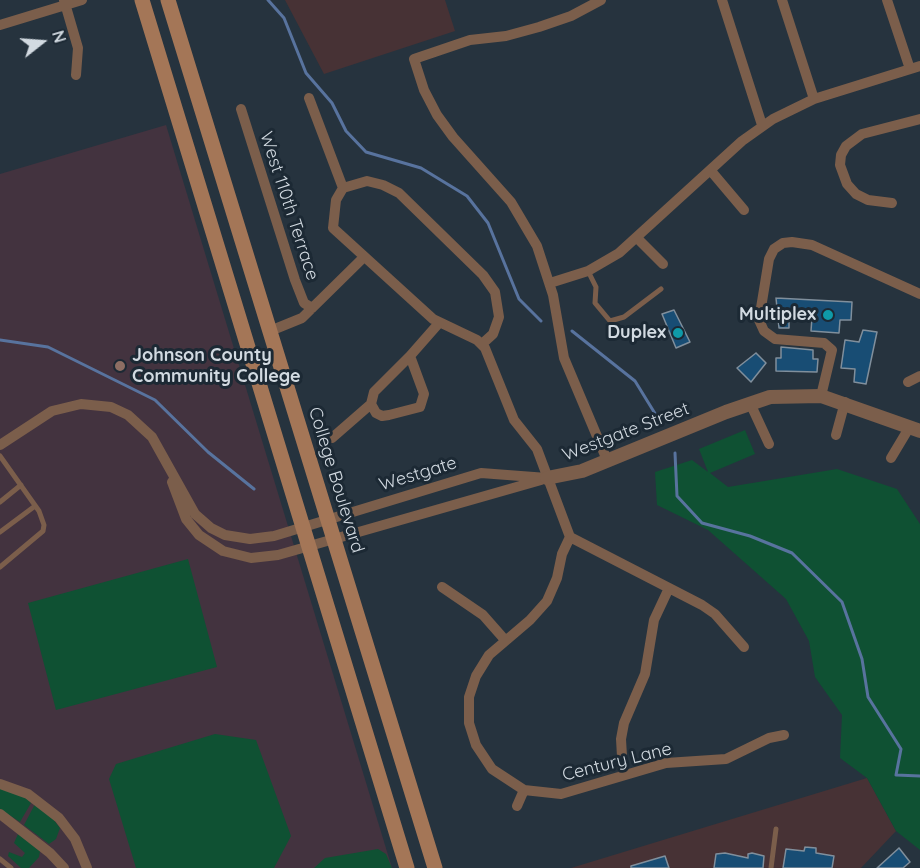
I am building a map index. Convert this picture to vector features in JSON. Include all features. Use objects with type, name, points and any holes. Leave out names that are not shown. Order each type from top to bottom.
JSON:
[{"type":"main road","points":[[142,0],[407,868]]},
{"type":"main road","name":"College Boulevard","points":[[168,0],[435,868]]},
{"type":"street","points":[[0,25],[65,3],[82,0]]},
{"type":"street","points":[[601,0],[571,16],[539,27],[506,36],[470,40],[414,59],[424,90],[437,115],[453,137],[494,180],[525,222],[550,283],[564,358],[607,460]]},
{"type":"street","points":[[722,0],[762,125]]},
{"type":"street","points":[[782,0],[814,99]]},
{"type":"street","points":[[550,283],[588,272],[637,238],[762,125],[814,99],[915,68],[886,0]]},
{"type":"street","points":[[65,3],[78,48],[76,75]]},
{"type":"street","points":[[309,98],[344,188],[367,181],[383,185],[399,193],[483,275],[495,292],[499,317],[493,334],[482,344],[491,359],[514,420],[537,449],[570,537],[715,614],[744,647]]},
{"type":"street","name":"West 110th Terrace","points":[[241,109],[295,280],[304,303],[312,308]]},
{"type":"street","points":[[892,202],[868,200],[856,194],[847,184],[840,165],[841,154],[846,146],[862,134],[920,119]]},
{"type":"street","points":[[711,171],[744,210]]},
{"type":"street","name":"West 110th Terrace","points":[[344,188],[334,206],[333,228],[439,323],[482,344]]},
{"type":"street","points":[[637,238],[663,264]]},
{"type":"street","points":[[822,396],[832,350],[824,343],[775,339],[764,331],[759,320],[769,259],[774,249],[783,243],[792,242],[812,245],[920,294]]},
{"type":"street","name":"West 110th Terrace","points":[[270,331],[302,318],[364,257]]},
{"type":"street","points":[[332,438],[371,404],[374,392],[439,323]]},
{"type":"street","points":[[371,404],[376,413],[382,416],[420,407],[424,394],[410,356]]},
{"type":"street","points":[[908,382],[920,376]]},
{"type":"street","name":"Westgate Street","points":[[169,469],[176,499],[186,519],[210,544],[236,556],[250,558],[278,555],[547,478],[582,471],[750,403],[791,394],[822,396],[845,402],[915,430]]},
{"type":"street","points":[[836,435],[845,402]]},
{"type":"street","points":[[750,403],[769,444]]},
{"type":"street","points":[[0,446],[52,411],[66,406],[95,404],[129,415],[142,425],[153,437],[169,469]]},
{"type":"street","points":[[891,458],[915,430]]},
{"type":"street","name":"Westgate","points":[[169,469],[195,514],[211,528],[238,539],[262,539],[481,473],[547,478]]},
{"type":"street","name":"Century Lane","points":[[570,537],[562,554],[557,578],[547,602],[530,620],[489,655],[476,676],[469,697],[469,723],[476,745],[487,763],[505,780],[524,790],[561,794],[666,763],[726,759],[769,738],[784,735]]},
{"type":"street","points":[[442,587],[483,615],[505,640]]},
{"type":"street","points":[[624,774],[621,739],[624,723],[645,674],[654,620],[669,588]]},
{"type":"street","points":[[0,784],[28,794],[59,818],[75,839],[87,868]]},
{"type":"street","points":[[517,806],[524,790]]},
{"type":"street","points":[[0,814],[50,853],[64,868]]},
{"type":"lane","points":[[588,272],[596,287],[595,303],[610,321],[624,317],[661,289]]},
{"type":"lane","points":[[0,456],[44,521],[43,531],[0,567]]},
{"type":"lane","points":[[0,502],[21,485]]},
{"type":"lane","points":[[0,532],[35,506]]},
{"type":"lane","points":[[771,868],[776,829]]},
{"type":"lane","points":[[0,859],[10,868]]},
{"type":"shaded area","points":[[285,0],[445,0],[455,31],[324,74]]},
{"type":"shaded area","name":"Johnson County Community College","points":[[166,125],[392,868],[0,868],[0,174]]},
{"type":"shaded area","points":[[867,778],[896,831],[861,868],[571,868]]},
{"type":"green space","points":[[745,430],[755,454],[710,473],[728,487],[837,469],[897,489],[920,524],[920,850],[896,831],[867,778],[840,758],[842,715],[815,677],[809,641],[786,599],[708,530],[657,505],[655,472],[692,460],[708,472],[699,449]]},
{"type":"green space","points":[[188,559],[217,667],[56,710],[28,603]]},
{"type":"green space","points":[[215,734],[256,740],[291,836],[274,868],[136,868],[109,779],[116,764]]},
{"type":"green space","points":[[0,787],[23,795],[31,803],[20,822],[0,809]]},
{"type":"green space","points":[[35,804],[47,811],[60,828],[56,839],[49,844],[24,825]]},
{"type":"green space","points":[[18,834],[40,851],[39,857],[29,868],[21,868],[8,856],[9,852],[22,857],[25,853],[14,843]]},
{"type":"green space","points":[[378,849],[386,854],[392,868],[314,868],[325,858]]},
{"type":"building","name":"Multiplex","points":[[776,298],[852,302],[851,320],[840,320],[839,333],[811,331],[812,317],[789,315],[789,328],[779,328]]},
{"type":"building","name":"Duplex","points":[[674,310],[690,342],[676,348],[662,314]]},
{"type":"building","points":[[863,330],[877,332],[866,384],[854,382],[855,369],[841,368],[845,340],[859,342]]},
{"type":"building","points":[[781,347],[813,350],[813,359],[818,359],[817,372],[776,371],[776,358],[781,358]]},
{"type":"building","points":[[756,353],[766,363],[751,382],[737,368]]},
{"type":"building","points":[[805,847],[816,848],[816,853],[834,856],[832,868],[783,868],[786,849],[804,851]]},
{"type":"building","points":[[899,848],[910,862],[903,868],[877,868]]},
{"type":"building","points":[[725,853],[748,858],[748,854],[752,853],[764,856],[763,868],[714,868],[716,854]]},
{"type":"building","points":[[665,856],[669,868],[631,868],[631,866]]},
{"type":"waterway","points":[[268,0],[284,18],[306,73],[332,103],[346,131],[366,152],[421,168],[467,196],[488,223],[519,299],[541,321]]},
{"type":"waterway","points":[[572,331],[635,381],[659,420]]},
{"type":"waterway","points":[[0,340],[48,347],[155,400],[208,452],[254,489]]},
{"type":"waterway","points":[[675,453],[677,496],[702,523],[750,536],[792,553],[842,602],[862,659],[868,697],[901,749],[896,775],[920,776]]},
{"type":"place","name":"Multiplex","points":[[828,315]]},
{"type":"place","name":"Duplex","points":[[678,333]]},
{"type":"place","name":"Johnson County Community College","points":[[120,366]]}]
